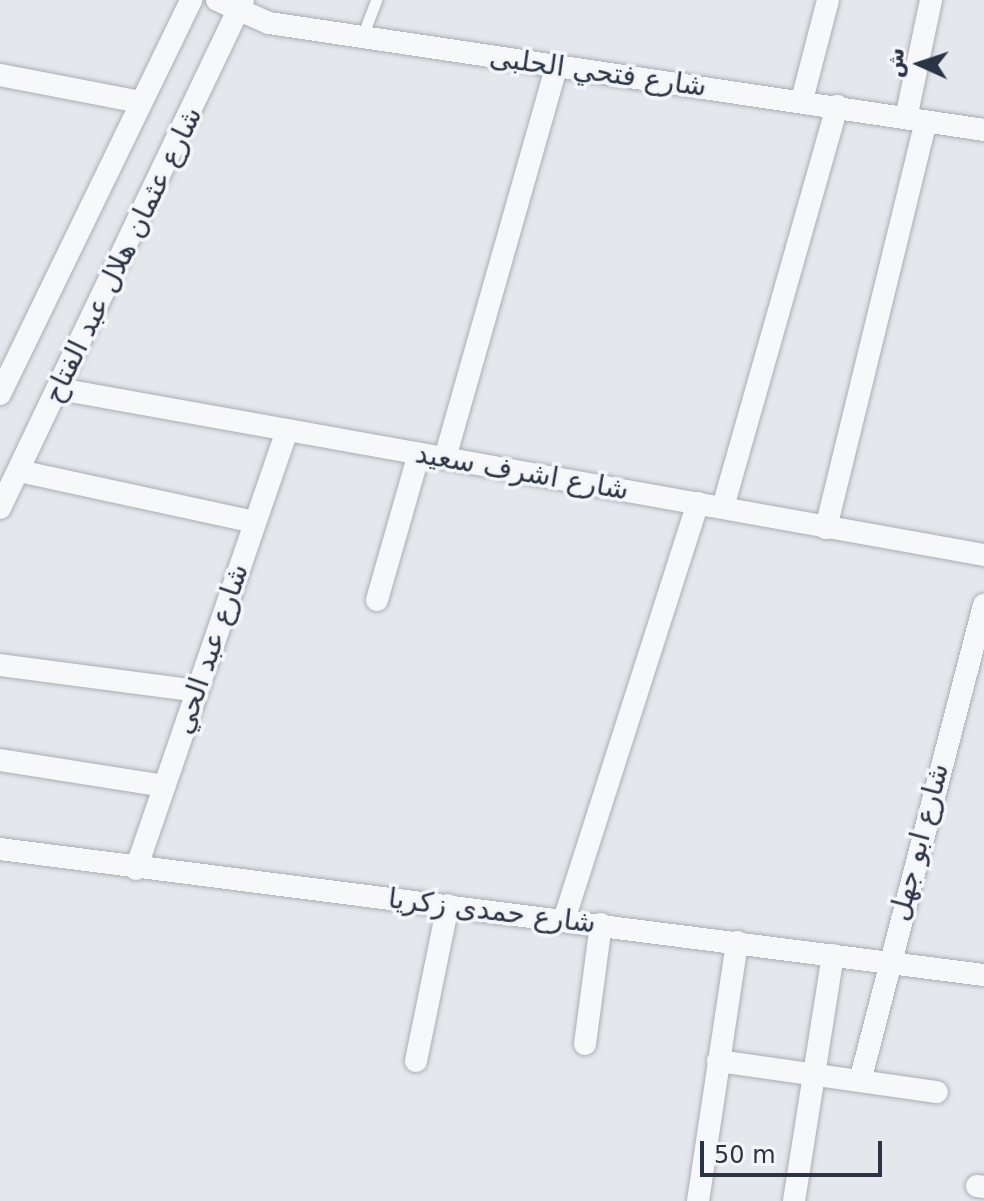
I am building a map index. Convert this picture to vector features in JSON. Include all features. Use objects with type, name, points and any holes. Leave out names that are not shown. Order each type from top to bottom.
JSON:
[{"type":"street","points":[[0,394],[191,0]]},
{"type":"street","name":"شارع فتحي الحلبى","points":[[217,0],[362,37],[802,100],[984,130]]},
{"type":"street","points":[[802,100],[828,0]]},
{"type":"street","points":[[826,528],[916,120],[931,0]]},
{"type":"street","name":"شارع عثمان هلال عبد الفتاح","points":[[0,508],[241,6]]},
{"type":"street","points":[[445,458],[557,66]]},
{"type":"street","points":[[0,75],[140,102]]},
{"type":"street","points":[[723,507],[837,106]]},
{"type":"street","name":"شارع اشرف سعيد","points":[[59,389],[984,555]]},
{"type":"street","name":"شارع عبد الحي","points":[[136,869],[287,430]]},
{"type":"street","points":[[377,600],[419,454]]},
{"type":"street","points":[[19,471],[255,522]]},
{"type":"street","points":[[564,920],[698,503]]},
{"type":"street","name":"شارع ابو جهل","points":[[860,1081],[886,962],[984,605]]},
{"type":"street","points":[[0,665],[197,691]]},
{"type":"street","points":[[0,760],[164,786]]},
{"type":"street","name":"شارع حمدى زكريا","points":[[0,849],[136,869],[601,924],[984,975]]},
{"type":"street","points":[[416,1061],[448,905]]},
{"type":"street","points":[[585,1044],[601,924]]},
{"type":"street","points":[[698,1201],[737,942]]},
{"type":"street","points":[[794,1201],[833,955]]},
{"type":"street","points":[[718,1061],[937,1092]]},
{"type":"lane","points":[[362,37],[376,0]]}]
